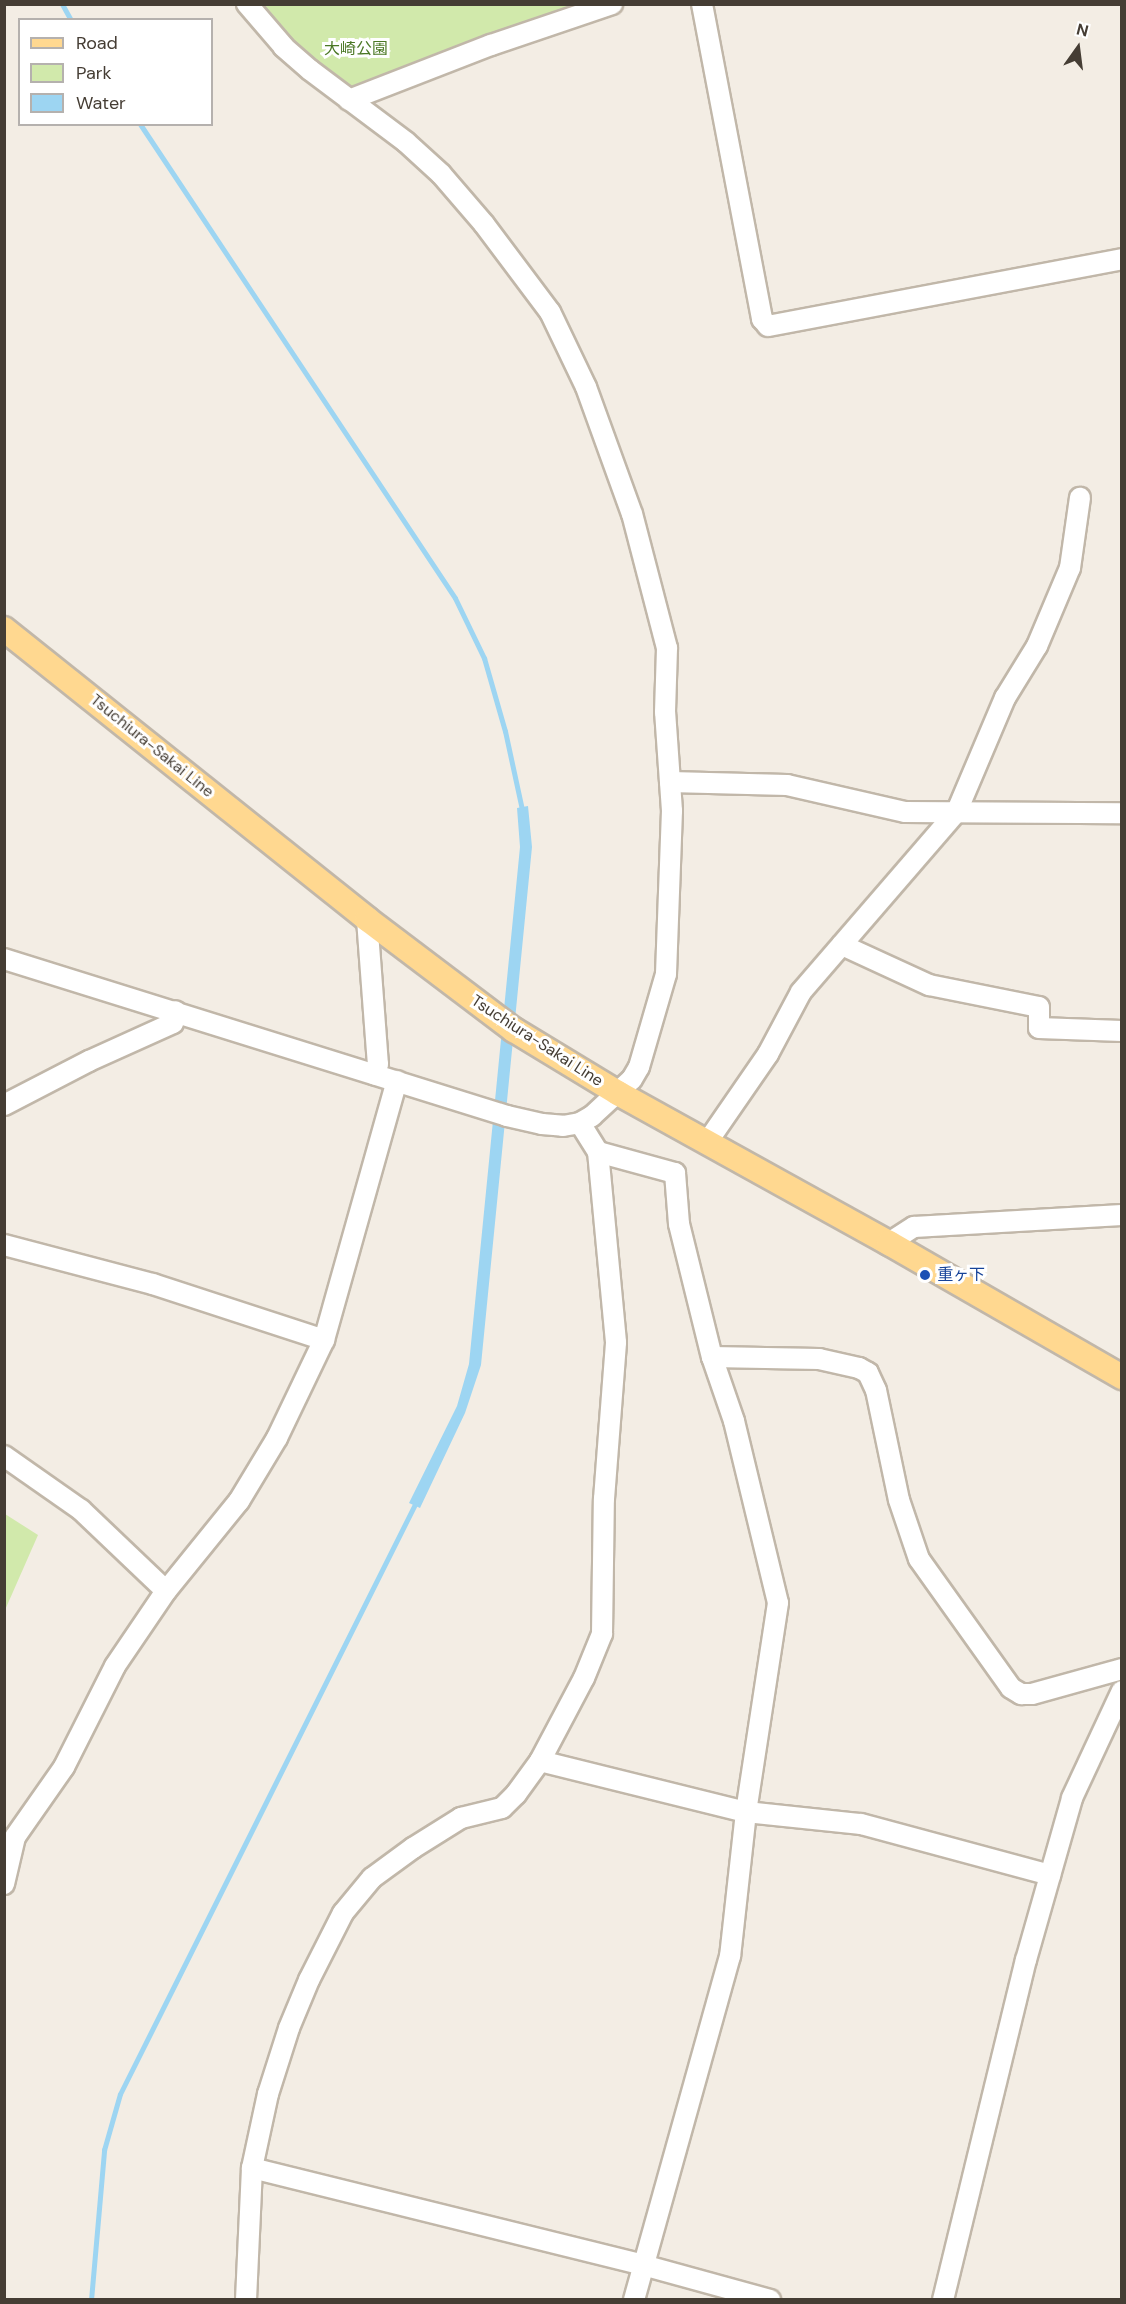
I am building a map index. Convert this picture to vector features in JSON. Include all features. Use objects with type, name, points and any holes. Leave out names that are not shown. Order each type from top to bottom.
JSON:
[{"type":"main road","name":"Tsuchiura-Sakai Line","points":[[4,629],[368,919],[506,1024],[618,1093],[708,1141],[1122,1377]]},
{"type":"street","points":[[4,959],[375,1075],[542,1124],[563,1126],[580,1123],[618,1093],[639,1067],[666,974],[670,782],[665,712],[667,648],[632,514],[586,387],[550,312],[484,224],[441,174],[406,142],[349,100],[284,47],[247,4]]},
{"type":"street","points":[[349,100],[491,45],[612,4]]},
{"type":"street","points":[[702,4],[762,319],[768,326],[1122,259]]},
{"type":"street","points":[[708,1141],[768,1054],[801,992],[957,811],[1005,698],[1037,646],[1070,568],[1080,498]]},
{"type":"street","points":[[670,782],[788,785],[905,812],[1122,813]]},
{"type":"street","points":[[368,919],[378,1064],[375,1075]]},
{"type":"street","points":[[842,945],[929,985],[1039,1007],[1039,1028],[1122,1031]]},
{"type":"street","points":[[4,1105],[89,1061],[173,1023],[176,1011]]},
{"type":"street","points":[[4,1884],[15,1837],[64,1767],[115,1666],[166,1591],[239,1501],[277,1438],[324,1340],[397,1081]]},
{"type":"street","points":[[246,2300],[252,2168],[268,2094],[289,2028],[309,1980],[343,1913],[372,1878],[413,1848],[461,1818],[501,1808],[516,1794],[540,1761],[585,1677],[602,1634],[604,1499],[616,1342],[598,1152],[580,1123]]},
{"type":"street","points":[[598,1152],[675,1173],[679,1224],[712,1357],[734,1421],[778,1603],[746,1812],[730,1956],[634,2300]]},
{"type":"street","points":[[889,1243],[914,1227],[1122,1215]]},
{"type":"street","points":[[4,1245],[153,1284],[324,1340]]},
{"type":"street","points":[[712,1357],[819,1359],[859,1368],[868,1373],[876,1390],[899,1500],[919,1560],[1011,1688],[1021,1694],[1032,1694],[1122,1669]]},
{"type":"street","points":[[4,1456],[81,1510],[166,1591]]},
{"type":"street","points":[[1118,1698],[1122,1729]]},
{"type":"street","points":[[943,2300],[1023,1972],[1072,1798],[1118,1698]]},
{"type":"street","points":[[540,1761],[746,1812],[861,1824],[1050,1875]]},
{"type":"street","points":[[252,2168],[643,2265],[770,2300]]},
{"type":"green space","name":"大崎公園","points":[[247,5],[612,5],[349,100]]},
{"type":"green space","points":[[5,1514],[38,1535],[5,1610]]},
{"type":"water","points":[[528,806],[532,847],[481,1365],[465,1413],[420,1508],[409,1503],[457,1406],[469,1364],[520,847],[517,808]]},
{"type":"waterway","points":[[62,4],[70,18]]},
{"type":"waterway","points":[[141,126],[455,598],[484,658],[505,731],[523,814]]},
{"type":"waterway","points":[[91,2300],[104,2150],[120,2094],[417,1500]]},
{"type":"place","name":"重ヶ下","points":[[925,1275]]}]
